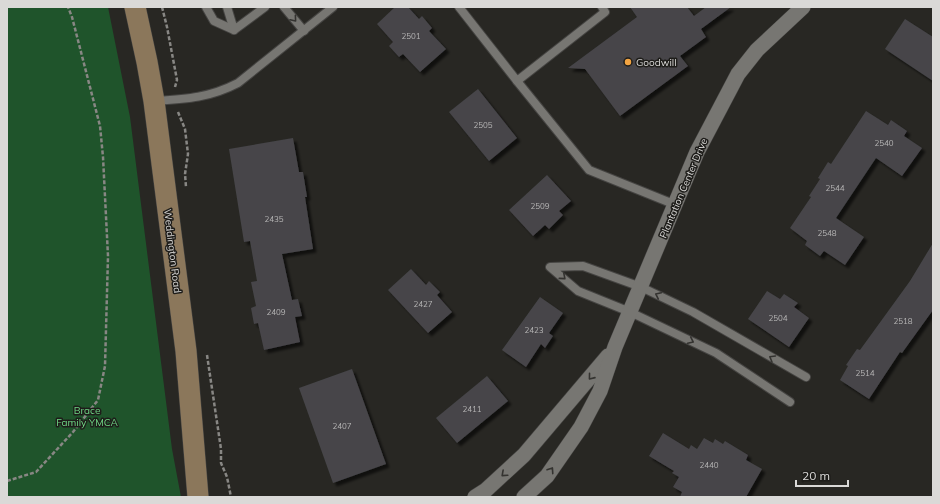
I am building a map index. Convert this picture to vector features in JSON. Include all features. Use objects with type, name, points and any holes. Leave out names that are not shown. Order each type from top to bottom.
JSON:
[{"type":"main road","name":"Weddington Road","points":[[136,7],[148,62],[163,101],[198,497]]},
{"type":"street","name":"Plantation Center Drive","points":[[524,497],[547,476],[581,427],[600,391],[615,347],[697,152],[738,74],[757,50],[803,7]]},
{"type":"street","name":"Plantation Center Drive","points":[[475,497],[486,490],[524,455],[565,409],[615,347]]},
{"type":"lane","points":[[206,7],[214,21],[234,30]]},
{"type":"lane","points":[[227,7],[234,30]]},
{"type":"lane","points":[[234,30],[265,7]]},
{"type":"lane","points":[[284,7],[304,31]]},
{"type":"lane","points":[[163,101],[199,98],[223,91],[233,86],[251,74],[333,7]]},
{"type":"lane","points":[[459,7],[589,170],[676,205]]},
{"type":"lane","points":[[517,80],[605,12],[602,7]]},
{"type":"lane","points":[[790,402],[716,353],[630,312],[578,291],[550,267],[583,266],[641,287],[693,312],[806,378]]},
{"type":"path","points":[[7,481],[36,472],[73,432],[98,400],[105,366],[108,256],[100,126],[72,17],[68,7]]},
{"type":"path","points":[[162,7],[177,80],[163,101],[185,129],[188,154],[185,174],[186,190]]},
{"type":"path","points":[[206,348],[221,463],[227,478],[231,497]]},
{"type":"green space","name":"Brace Family YMCA","points":[[7,7],[108,7],[130,117],[172,449],[181,497],[7,497]]},
{"type":"building","points":[[395,7],[408,7],[419,19],[422,16],[432,28],[429,31],[446,49],[420,72],[403,54],[399,57],[389,46],[393,42],[377,24]]},
{"type":"building","name":"Goodwill","points":[[630,7],[687,7],[694,16],[706,7],[731,7],[701,29],[706,37],[680,56],[688,66],[620,116],[585,69],[568,68],[637,17]]},
{"type":"building","points":[[905,19],[933,37],[933,81],[885,49]]},
{"type":"building","points":[[478,89],[517,138],[489,161],[449,112]]},
{"type":"building","points":[[866,111],[888,125],[891,120],[907,131],[904,136],[922,148],[902,176],[876,158],[836,218],[864,237],[845,265],[824,251],[820,256],[805,245],[807,241],[790,228],[811,197],[809,196],[820,179],[818,178],[828,162],[831,164]]},
{"type":"building","points":[[293,138],[299,172],[303,172],[307,197],[305,197],[313,249],[282,254],[292,300],[298,299],[302,316],[295,317],[300,342],[264,350],[258,323],[254,324],[251,308],[256,306],[251,282],[257,281],[250,241],[244,242],[229,149]]},
{"type":"building","points":[[547,175],[571,201],[559,211],[563,215],[549,229],[545,225],[533,236],[509,210]]},
{"type":"building","points":[[933,243],[933,310],[902,353],[900,352],[869,399],[840,380],[848,366],[846,365],[857,349],[860,350],[910,281]]},
{"type":"building","points":[[411,269],[426,285],[429,281],[440,292],[437,295],[452,312],[428,333],[388,290]]},
{"type":"building","points":[[767,291],[780,299],[784,294],[798,303],[794,307],[809,318],[789,347],[748,319]]},
{"type":"building","points":[[540,297],[563,313],[549,333],[553,336],[545,348],[541,344],[526,367],[502,350]]},
{"type":"building","points":[[352,369],[386,464],[333,483],[299,388]]},
{"type":"building","points":[[487,376],[508,401],[457,443],[436,418]]},
{"type":"building","points":[[663,433],[689,449],[691,445],[697,449],[704,438],[713,443],[715,439],[723,444],[725,441],[748,455],[746,460],[762,469],[746,497],[680,497],[682,492],[673,487],[679,477],[672,473],[674,471],[649,456]]},
{"type":"place","name":"Goodwill","points":[[628,62]]}]
